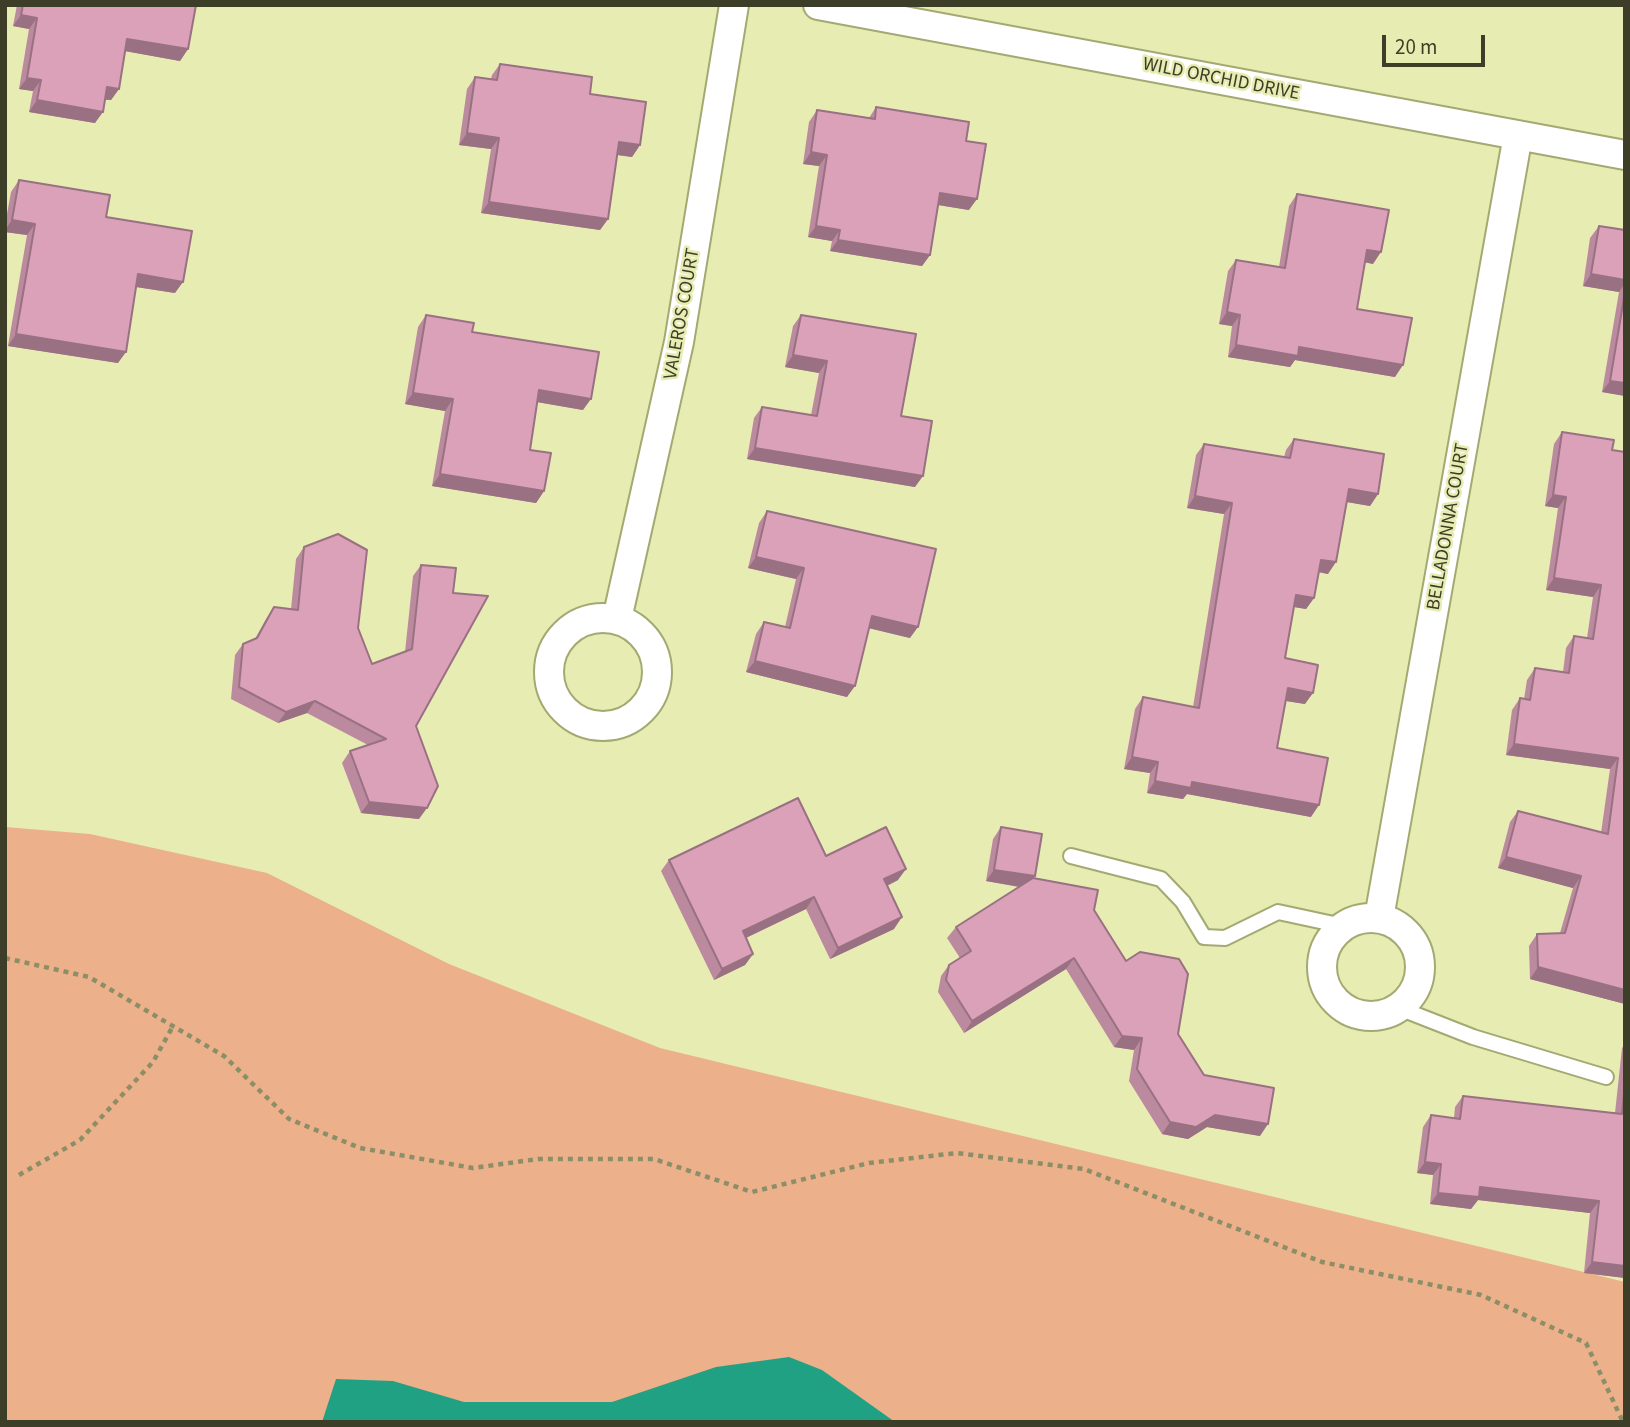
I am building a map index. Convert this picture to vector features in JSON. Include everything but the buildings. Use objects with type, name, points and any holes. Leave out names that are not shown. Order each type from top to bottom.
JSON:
[{"type":"street","name":"VALEROS COURT","points":[[617,619],[679,342],[734,5]]},
{"type":"street","name":"WILD ORCHID DRIVE","points":[[818,5],[1625,155]]},
{"type":"street","name":"BELLADONNA COURT","points":[[1380,918],[1518,135]]},
{"type":"street","points":[[1360,918],[1380,918],[1398,925],[1411,939],[1419,956],[1415,985],[1399,1007],[1381,1015],[1362,1015],[1344,1008],[1330,995],[1322,977],[1322,958],[1329,940],[1343,926],[1360,918]]},
{"type":"lane","points":[[1072,856],[1161,879],[1183,902],[1204,937],[1225,938],[1278,912],[1343,926]]},
{"type":"lane","points":[[1399,1007],[1474,1037],[1606,1077]]},
{"type":"path","points":[[5,958],[89,977],[223,1056],[289,1119],[360,1148],[473,1168],[538,1158],[654,1159],[752,1192],[869,1163],[957,1153],[1084,1169],[1322,1262],[1481,1295],[1586,1343],[1623,1422]]},
{"type":"path","points":[[19,1175],[80,1140],[153,1062],[173,1026]]},
{"type":"shaded area","points":[[5,827],[90,834],[267,873],[449,964],[660,1048],[1625,1282],[1625,1422],[5,1422]]},
{"type":"water","points":[[789,1357],[822,1370],[895,1422],[322,1422],[336,1379],[393,1381],[464,1402],[612,1402],[716,1367]]}]
